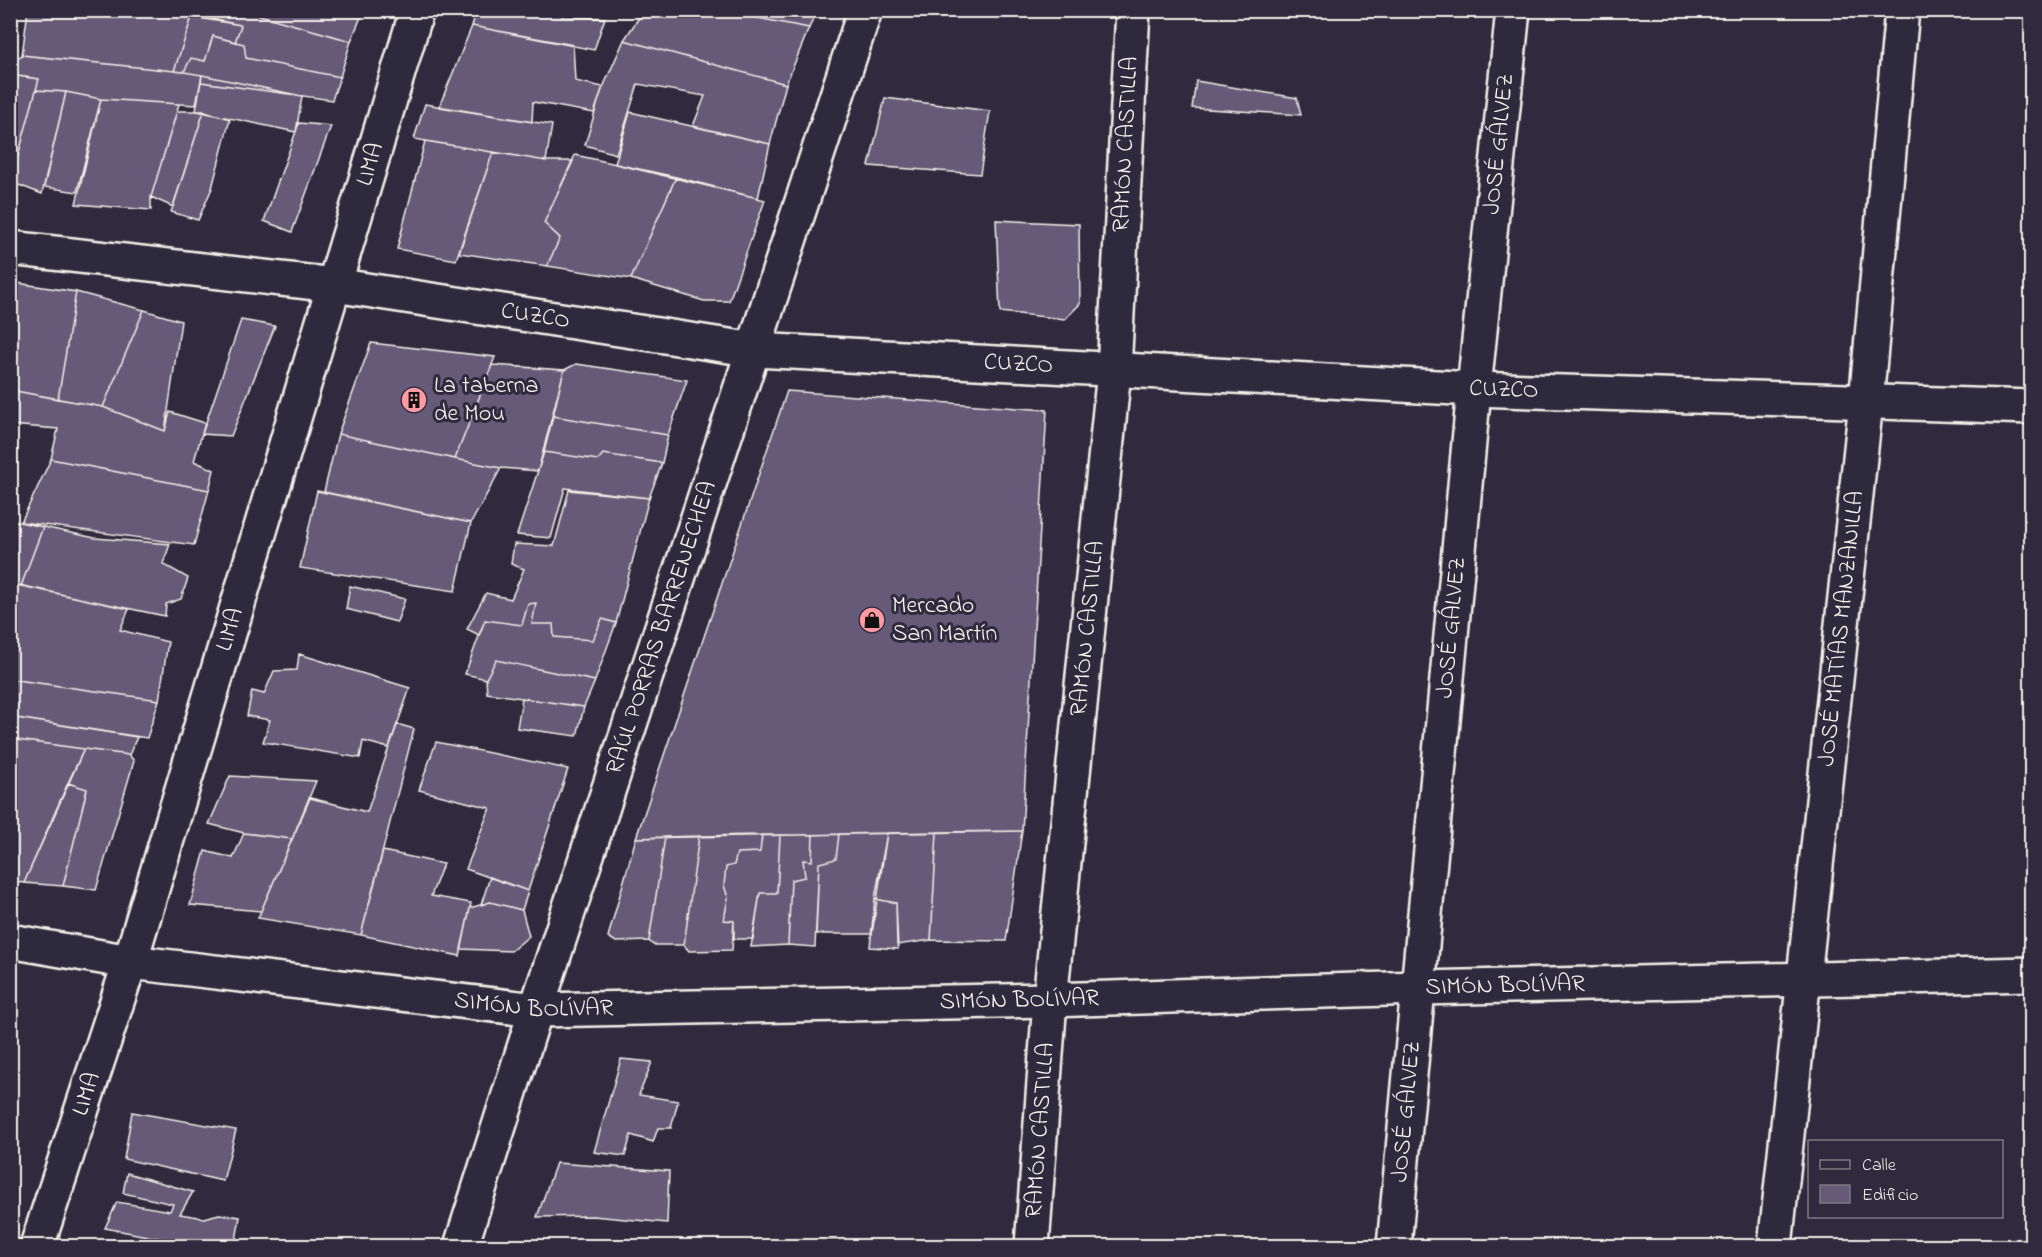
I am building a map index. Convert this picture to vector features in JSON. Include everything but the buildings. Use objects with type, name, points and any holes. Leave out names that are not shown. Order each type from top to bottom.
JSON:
[{"type":"street","name":"LIMA","points":[[37,1246],[130,962],[417,10]]},
{"type":"street","name":"RAÚL PORRAS BARRENECHEA","points":[[461,1246],[536,1010],[865,10]]},
{"type":"street","name":"RAMÓN CASTILLA","points":[[1032,1246],[1050,1000],[1114,371],[1133,10]]},
{"type":"street","name":"JOSÉ GÁLVEZ","points":[[1394,1246],[1474,389],[1513,10]]},
{"type":"street","name":"JOSÉ MATÍAS MANZANILLA","points":[[1775,1246],[1866,402],[1902,10]]},
{"type":"street","name":"CUZCO","points":[[10,248],[334,285],[755,350],[1474,389],[2031,407]]},
{"type":"street","name":"SIMÓN BOLÍVAR","points":[[10,941],[130,962],[536,1010],[1050,1000],[1419,988],[2031,974]]},
{"type":"place","name":"La taberna de Mou","points":[[414,400]]},
{"type":"place","name":"Mercado San Martín","points":[[872,620]]}]
